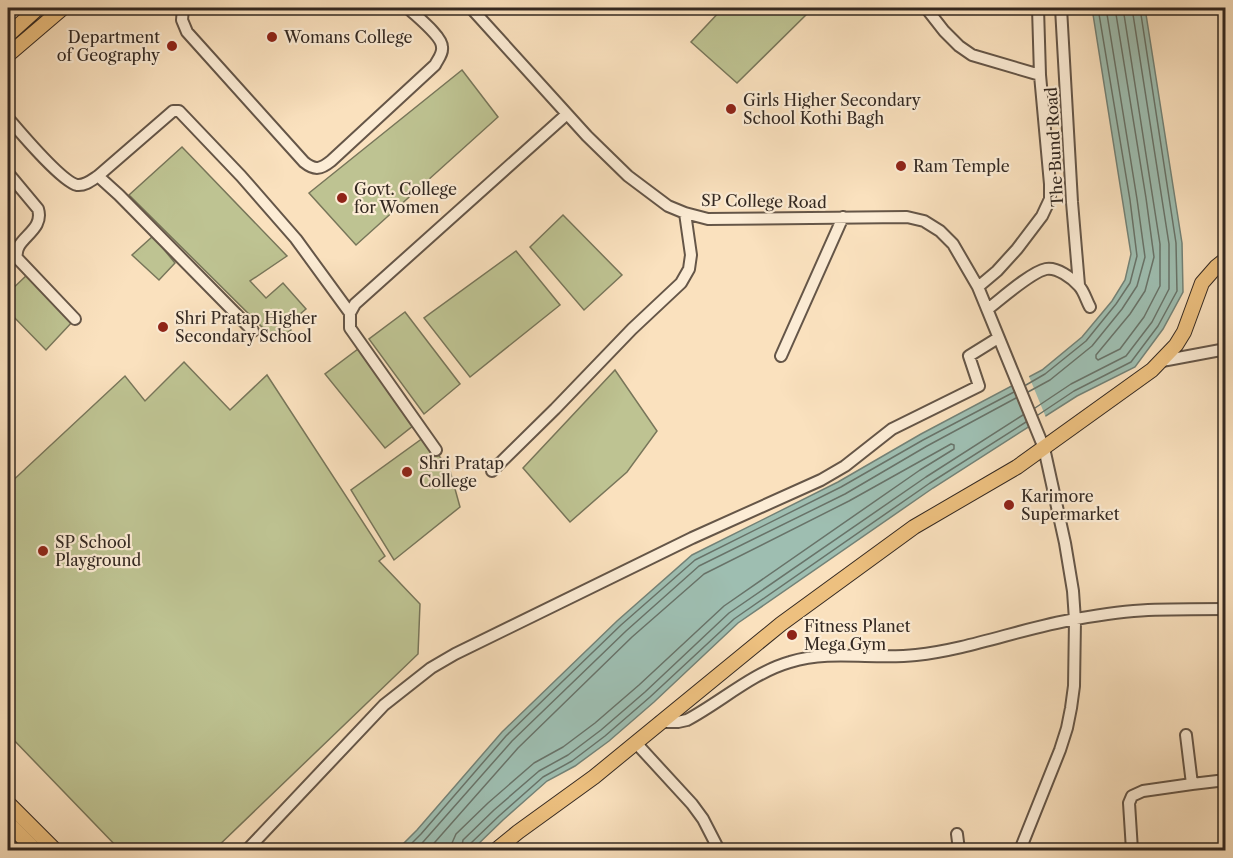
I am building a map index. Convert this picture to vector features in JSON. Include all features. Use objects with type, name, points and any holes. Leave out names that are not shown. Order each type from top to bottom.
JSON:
[{"type":"main road","points":[[8,35],[38,8]]},
{"type":"main road","points":[[8,56],[63,8]]},
{"type":"main road","points":[[496,850],[594,777],[781,624],[914,527],[1017,468],[1041,441],[1137,381],[1162,361],[1184,332],[1202,283],[1226,259]]},
{"type":"main road","points":[[8,802],[55,850]]},
{"type":"main road","points":[[8,823],[34,850]]},
{"type":"street","points":[[183,8],[182,20],[187,32],[304,162],[318,169],[331,161],[435,65],[440,57],[443,50],[442,43],[408,8]]},
{"type":"street","name":"SP College Road","points":[[471,8],[587,136],[628,176],[668,206],[708,219],[907,217],[924,221],[940,231],[953,244],[988,309],[1041,441],[1065,543],[1073,591],[1074,686],[1067,728],[1020,850]]},
{"type":"street","points":[[926,8],[944,31],[972,55],[1040,75]]},
{"type":"street","points":[[978,287],[1017,249],[1042,216],[1050,199],[1040,75],[1038,8]]},
{"type":"street","name":"The Bund Road","points":[[1061,8],[1079,285]]},
{"type":"street","points":[[8,118],[59,174],[70,182],[82,185],[98,176],[173,111],[179,111],[241,176],[296,239],[350,313]]},
{"type":"street","points":[[436,450],[350,328],[350,313],[355,304],[567,114]]},
{"type":"street","points":[[8,173],[38,209],[40,218],[36,227],[19,246],[16,252],[17,258],[75,320]]},
{"type":"street","points":[[98,176],[127,202],[253,331]]},
{"type":"street","points":[[492,471],[555,410],[632,329],[681,283],[689,269],[691,255],[685,213]]},
{"type":"street","points":[[781,356],[843,218]]},
{"type":"street","points":[[988,309],[1034,274],[1045,269],[1059,272],[1079,285],[1090,307]]},
{"type":"street","points":[[247,850],[384,705],[431,668],[464,649],[629,568],[834,474],[892,429],[979,386],[969,356],[998,338]]},
{"type":"street","points":[[1162,361],[1226,349]]},
{"type":"street","points":[[660,722],[687,720],[771,670],[788,662],[802,659],[825,656],[917,655],[967,647],[1075,620],[1146,610],[1226,609]]},
{"type":"street","points":[[1186,735],[1192,784]]},
{"type":"street","points":[[636,743],[692,804],[703,819],[719,850]]},
{"type":"street","points":[[1132,850],[1129,803],[1132,796],[1143,791],[1226,780]]},
{"type":"street","points":[[957,834],[959,850]]},
{"type":"green space","points":[[723,8],[813,8],[737,83],[691,42]]},
{"type":"green space","points":[[462,70],[498,117],[356,245],[309,193]]},
{"type":"green space","points":[[182,147],[287,256],[250,281],[266,298],[283,283],[306,309],[287,325],[291,330],[276,341],[129,195]]},
{"type":"green space","points":[[563,215],[622,275],[584,310],[530,247]]},
{"type":"green space","points":[[153,236],[175,263],[159,280],[132,255]]},
{"type":"green space","points":[[516,251],[560,305],[470,377],[424,318]]},
{"type":"green space","points":[[29,273],[74,320],[46,350],[8,311],[8,293]]},
{"type":"green space","points":[[405,312],[460,384],[424,414],[369,339]]},
{"type":"green space","points":[[358,349],[414,425],[385,448],[325,374]]},
{"type":"green space","points":[[184,362],[230,410],[267,375],[385,556],[379,561],[420,604],[418,654],[214,850],[120,850],[8,734],[8,485],[125,376],[145,401]]},
{"type":"green space","points":[[615,370],[657,431],[627,472],[570,522],[523,468]]},
{"type":"green space","points":[[423,438],[449,467],[460,507],[394,560],[351,490]]},
{"type":"water","points":[[1092,8],[1145,8],[1182,243],[1183,292],[1163,329],[1135,367],[1077,396],[933,488],[738,623],[609,741],[575,766],[547,781],[472,850],[397,850],[502,732],[617,621],[692,555],[838,482],[921,434],[1042,370],[1082,337],[1112,301],[1125,280],[1131,254]]},
{"type":"pier","points":[[1028,374],[1047,420],[1031,430],[1011,382]]},
{"type":"place","name":"Womans College","points":[[272,37]]},
{"type":"place","name":"Department of Geography","points":[[172,46]]},
{"type":"place","name":"Girls Higher Secondary School Kothi Bagh","points":[[731,109]]},
{"type":"place","name":"Ram Temple","points":[[901,166]]},
{"type":"place","name":"Govt. College for Women","points":[[342,198]]},
{"type":"place","name":"Shri Pratap Higher Secondary School","points":[[163,327]]},
{"type":"place","name":"Shri Pratap College","points":[[407,472]]},
{"type":"place","name":"Karimore Supermarket","points":[[1009,505]]},
{"type":"place","name":"SP School Playground","points":[[43,551]]},
{"type":"place","name":"Fitness Planet Mega Gym","points":[[792,635]]}]
